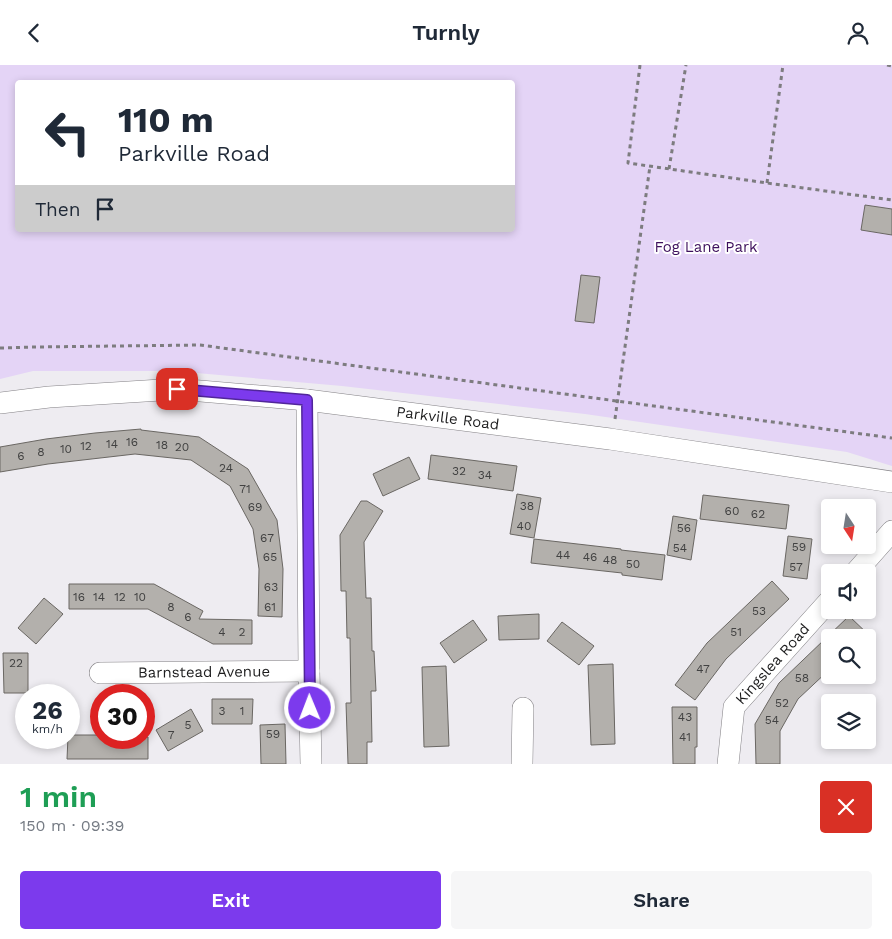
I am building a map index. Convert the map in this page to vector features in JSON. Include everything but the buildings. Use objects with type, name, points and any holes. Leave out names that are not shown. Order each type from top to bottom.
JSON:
[{"type":"street","name":"Parkville Road","points":[[0,403],[49,397],[177,389],[307,400],[610,439],[892,482]]},
{"type":"street","points":[[307,400],[311,764]]},
{"type":"street","points":[[863,564],[892,531]]},
{"type":"street","name":"Kingslea Road","points":[[728,764],[734,707],[821,610]]},
{"type":"street","name":"Barnstead Avenue","points":[[100,673],[309,671]]},
{"type":"street","points":[[522,764],[523,707]]},
{"type":"path","points":[[640,65],[628,163],[892,199]]},
{"type":"path","points":[[669,169],[686,65]]},
{"type":"path","points":[[767,183],[783,65]]},
{"type":"path","points":[[887,65],[892,66]]},
{"type":"path","points":[[610,439],[618,401],[650,166]]},
{"type":"path","points":[[0,348],[200,345],[892,438]]},
{"type":"green space","name":"Fog Lane Park","points":[[0,65],[892,65],[892,466],[847,452],[585,414],[342,386],[174,371],[33,371],[0,379]]},
{"type":"route","points":[[177,389],[307,400],[310,708]]}]
